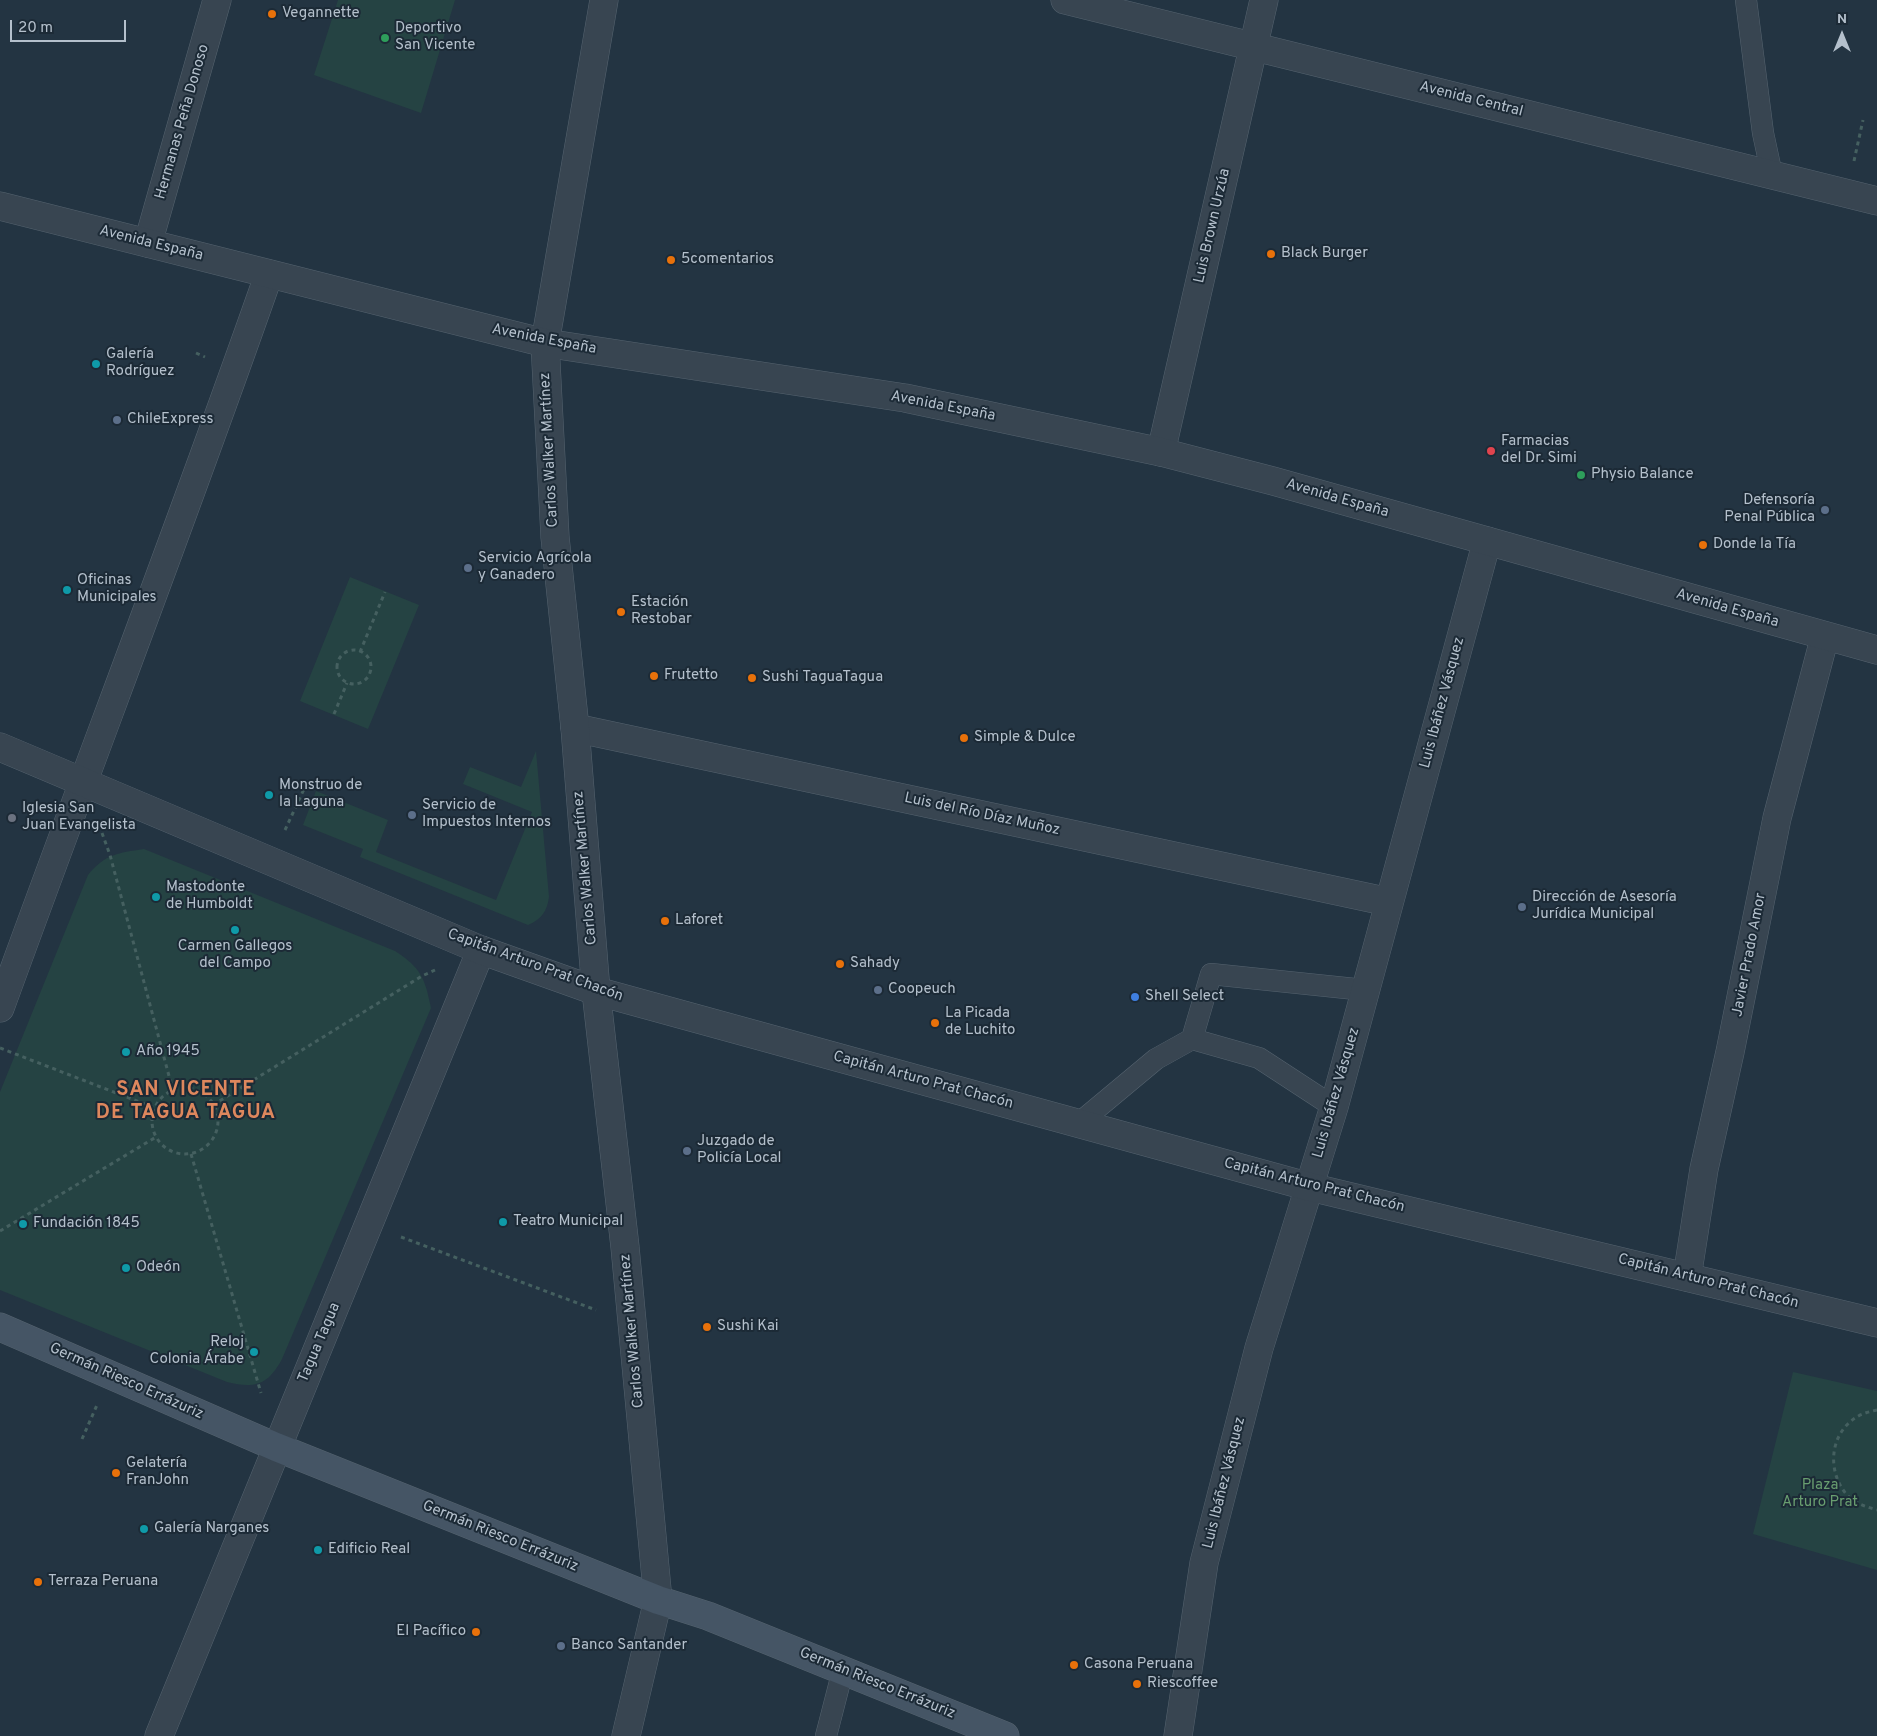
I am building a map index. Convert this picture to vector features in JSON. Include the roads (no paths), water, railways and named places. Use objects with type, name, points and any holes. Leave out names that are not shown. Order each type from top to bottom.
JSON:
[{"type":"main road","name":"Germán Riesco Errázuriz","points":[[0,1327],[276,1447],[658,1600],[708,1616],[1004,1736]]},
{"type":"street","name":"Hermanas Peña Donoso","points":[[148,243],[217,0]]},
{"type":"street","name":"Carlos Walker Martínez","points":[[604,0],[545,343],[555,537],[575,728],[596,991],[632,1323],[658,1600],[626,1736]]},
{"type":"street","name":"Avenida Central","points":[[1065,0],[1877,201]]},
{"type":"street","name":"Luis Brown Urzúa","points":[[1161,452],[1264,0]]},
{"type":"street","name":"Avenida España","points":[[0,206],[545,343],[905,398],[1161,452],[1273,481],[1877,650]]},
{"type":"street","points":[[0,1008],[82,781],[160,578],[269,274]]},
{"type":"street","name":"Luis Ibáñez Vásquez","points":[[1178,1736],[1204,1563],[1259,1348],[1334,1107],[1487,541]]},
{"type":"street","name":"Javier Prado Amor","points":[[1686,1277],[1704,1169],[1730,1052],[1777,818],[1825,636]]},
{"type":"street","name":"Luis del Río Díaz Muñoz","points":[[575,728],[1389,902]]},
{"type":"street","name":"Capitán Arturo Prat Chacón","points":[[0,746],[481,950],[596,991],[1310,1187],[1877,1323]]},
{"type":"street","name":"Tagua Tagua","points":[[159,1736],[276,1447],[370,1226],[481,950]]},
{"type":"lane","points":[[1746,0],[1762,133],[1772,175]]},
{"type":"lane","points":[[1192,1040],[1211,974],[1365,990]]},
{"type":"lane","points":[[1078,1124],[1156,1060],[1192,1040],[1259,1058],[1334,1107]]},
{"type":"lane","points":[[826,1736],[843,1670]]},
{"type":"place","name":"Vegannette","points":[[272,14]]},
{"type":"place","name":"Deportivo San Vicente","points":[[385,38]]},
{"type":"place","name":"Black Burger","points":[[1271,254]]},
{"type":"place","name":"5comentarios","points":[[671,260]]},
{"type":"place","name":"Galería Rodríguez","points":[[96,364]]},
{"type":"place","name":"ChileExpress","points":[[117,420]]},
{"type":"place","name":"Farmacias del Dr. Simi","points":[[1491,451]]},
{"type":"place","name":"Physio Balance","points":[[1581,475]]},
{"type":"place","name":"Defensoría Penal Pública","points":[[1825,510]]},
{"type":"place","name":"Donde la Tía","points":[[1703,545]]},
{"type":"place","name":"Servicio Agrícola y Ganadero","points":[[468,568]]},
{"type":"place","name":"Oficinas Municipales","points":[[67,590]]},
{"type":"place","name":"Estación Restobar","points":[[621,612]]},
{"type":"place","name":"Frutetto","points":[[654,676]]},
{"type":"place","name":"Sushi TaguaTagua","points":[[752,678]]},
{"type":"place","name":"Simple & Dulce","points":[[964,738]]},
{"type":"place","name":"Monstruo de la Laguna","points":[[269,795]]},
{"type":"place","name":"Servicio de Impuestos Internos","points":[[412,815]]},
{"type":"place","name":"Iglesia San Juan Evangelista","points":[[12,818]]},
{"type":"place","name":"Mastodonte de Humboldt","points":[[156,897]]},
{"type":"place","name":"Dirección de Asesoría Jurídica Municipal","points":[[1522,907]]},
{"type":"place","name":"Laforet","points":[[665,921]]},
{"type":"place","name":"Carmen Gallegos del Campo","points":[[235,930]]},
{"type":"place","name":"Sahady","points":[[840,964]]},
{"type":"place","name":"Coopeuch","points":[[878,990]]},
{"type":"place","name":"Shell Select","points":[[1135,997]]},
{"type":"place","name":"La Picada de Luchito","points":[[935,1023]]},
{"type":"place","name":"Año 1945","points":[[126,1052]]},
{"type":"place","name":"Juzgado de Policía Local","points":[[687,1151]]},
{"type":"place","name":"Teatro Municipal","points":[[503,1222]]},
{"type":"place","name":"Fundación 1845","points":[[23,1224]]},
{"type":"place","name":"Odeón","points":[[126,1268]]},
{"type":"place","name":"Sushi Kai","points":[[707,1327]]},
{"type":"place","name":"Reloj Colonia Árabe","points":[[254,1352]]},
{"type":"place","name":"Gelatería FranJohn","points":[[116,1473]]},
{"type":"place","name":"Galería Narganes","points":[[144,1529]]},
{"type":"place","name":"Edificio Real","points":[[318,1550]]},
{"type":"place","name":"Terraza Peruana","points":[[38,1582]]},
{"type":"place","name":"El Pacífico","points":[[476,1632]]},
{"type":"place","name":"Banco Santander","points":[[561,1646]]},
{"type":"place","name":"Casona Peruana","points":[[1074,1665]]},
{"type":"place","name":"Riescoffee","points":[[1137,1684]]},
{"type":"district","name":"SAN VICENTE DE TAGUA TAGUA","points":[[186,1102]]},
{"type":"park label","name":"Plaza Arturo Prat","points":[[1820,1494]]}]
